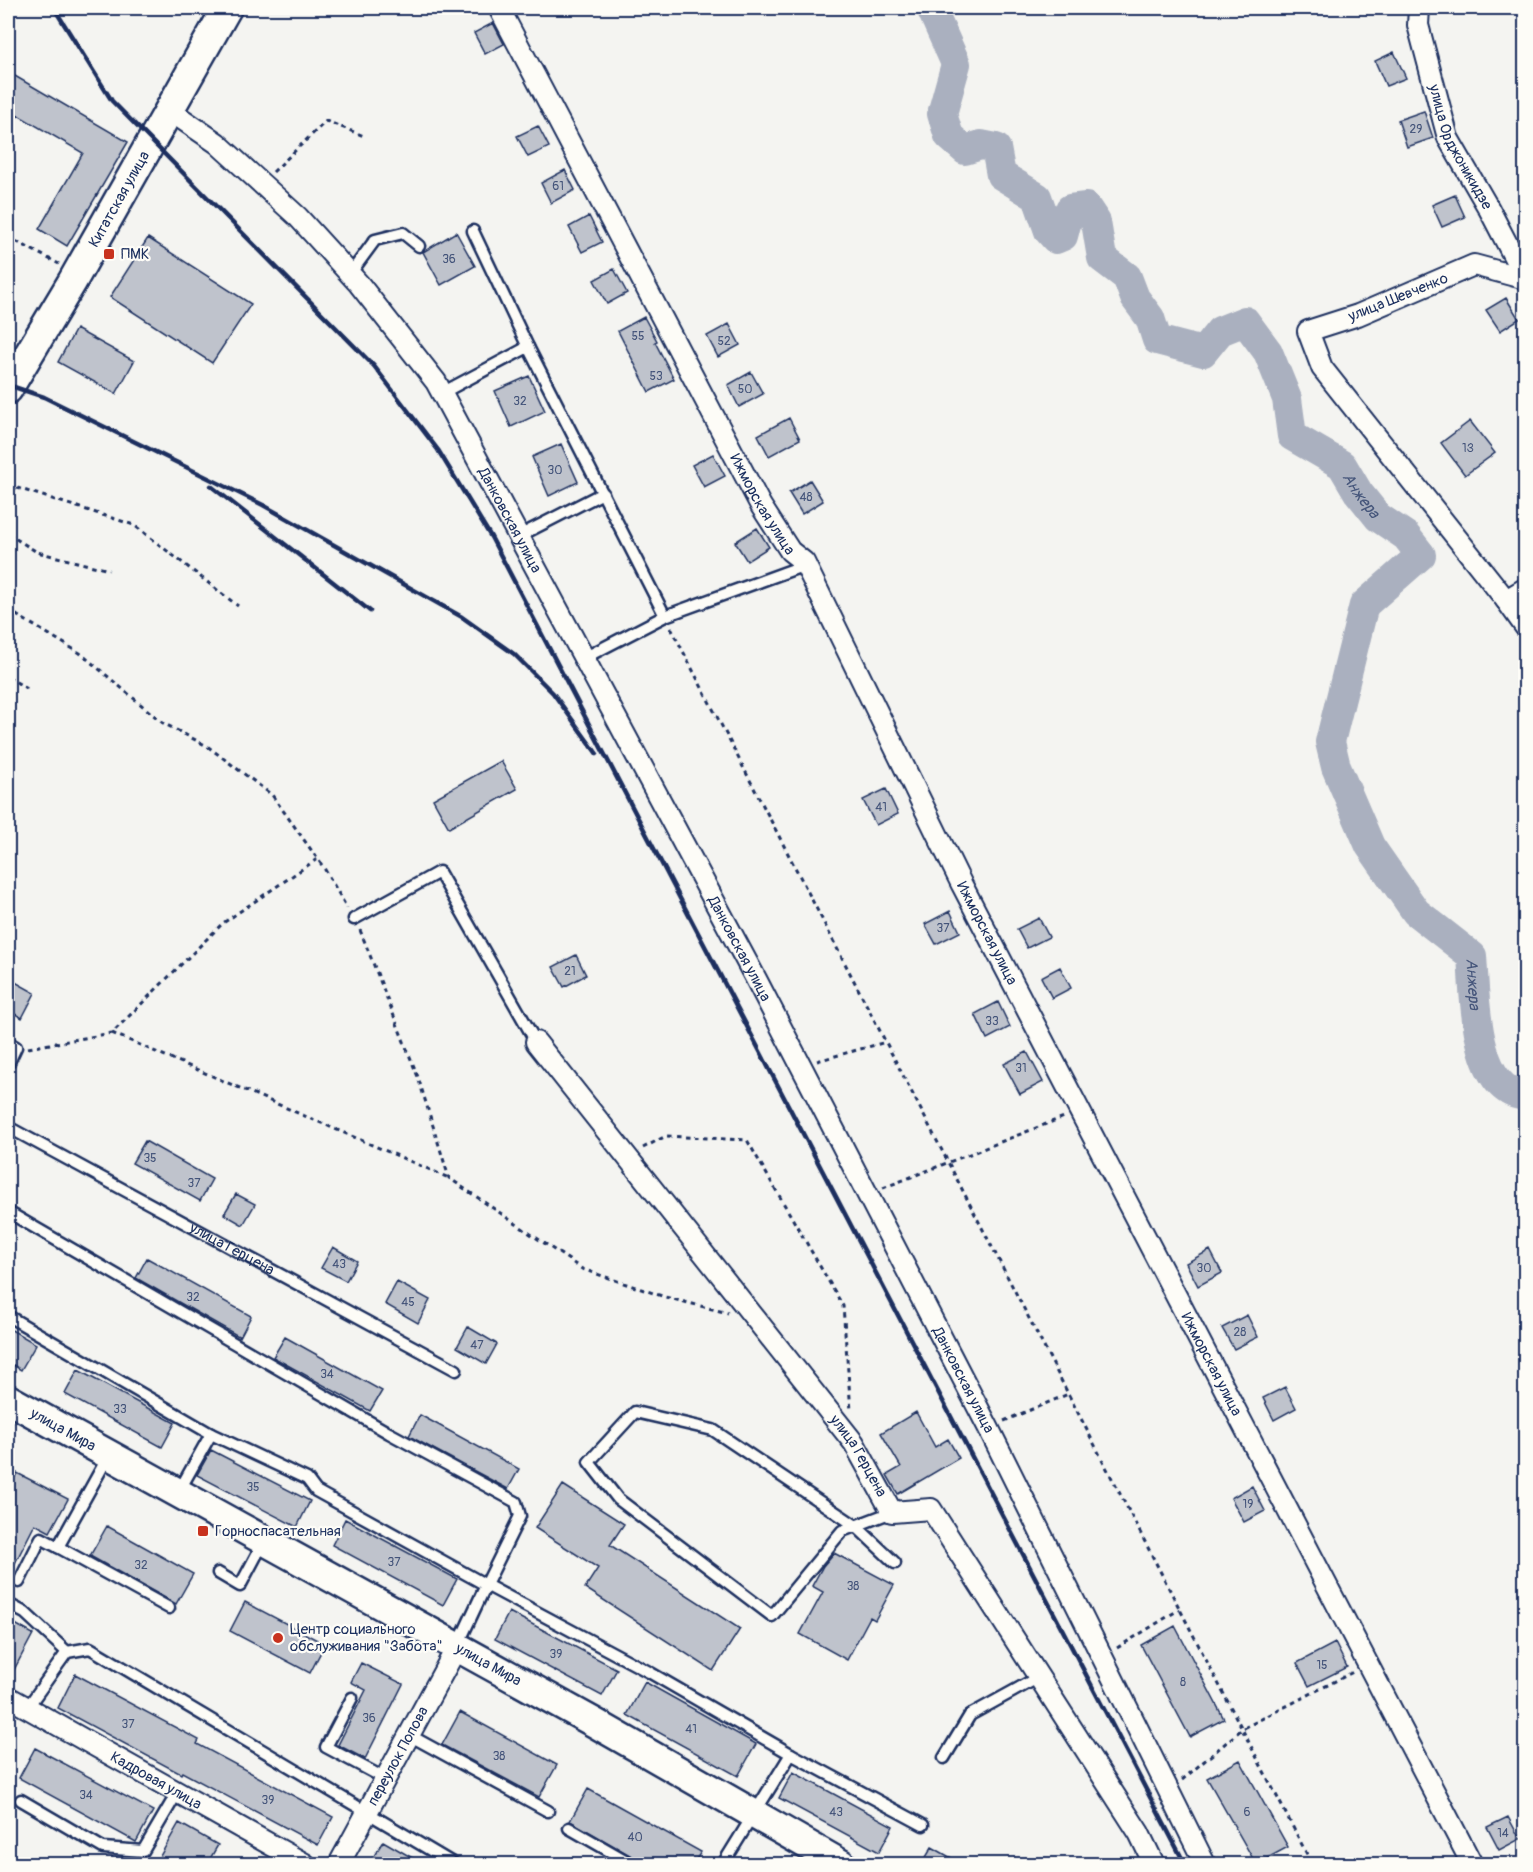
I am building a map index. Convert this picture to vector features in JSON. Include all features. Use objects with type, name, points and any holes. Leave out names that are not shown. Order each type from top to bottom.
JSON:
[{"type":"main road","name":"Китатская улица","points":[[8,389],[77,273],[227,8]]},
{"type":"main road","name":"улица Мира","points":[[8,1401],[457,1647],[841,1864]]},
{"type":"street","name":"Ижморская улица","points":[[499,8],[762,506],[790,551],[808,564],[962,885],[1472,1864]]},
{"type":"street","name":"улица Орджоникидзе","points":[[1419,8],[1418,25],[1448,138],[1489,209],[1525,280]]},
{"type":"street","name":"Данковская улица","points":[[169,110],[217,143],[298,217],[350,274],[436,382],[801,1065],[988,1427],[1206,1864]]},
{"type":"street","name":"улица Шевченко","points":[[1506,600],[1322,368],[1308,331],[1358,315],[1474,265],[1525,280]]},
{"type":"street","points":[[1526,588],[1506,600],[1526,628]]},
{"type":"street","name":"улица Герцена","points":[[536,1042],[854,1443],[892,1512],[931,1509],[1139,1833],[1154,1864]]},
{"type":"street","name":"переулок Попова","points":[[339,1864],[457,1647]]},
{"type":"street","name":"Кадровая улица","points":[[8,1697],[304,1864]]},
{"type":"lane","points":[[473,231],[528,347],[665,616]]},
{"type":"lane","points":[[350,274],[375,240],[403,233],[419,246]]},
{"type":"lane","points":[[442,393],[528,347]]},
{"type":"lane","points":[[519,536],[603,493]]},
{"type":"lane","points":[[584,658],[665,616],[808,564]]},
{"type":"lane","points":[[354,919],[439,872],[536,1042]]},
{"type":"lane","points":[[8,1064],[13,1047]]},
{"type":"lane","name":"улица Герцена","points":[[8,1127],[456,1370]]},
{"type":"lane","points":[[8,1212],[389,1433],[516,1502],[520,1516],[457,1647]]},
{"type":"lane","points":[[8,1316],[211,1434],[307,1479],[316,1491],[649,1672],[791,1754],[923,1825]]},
{"type":"lane","points":[[892,1512],[856,1526],[842,1531],[772,1616],[618,1499],[589,1462],[635,1412],[713,1430],[856,1526],[896,1563]]},
{"type":"lane","points":[[178,1493],[211,1434]]},
{"type":"lane","points":[[58,1547],[109,1455]]},
{"type":"lane","points":[[19,1582],[41,1538],[169,1608]]},
{"type":"lane","points":[[218,1573],[240,1586],[265,1541]]},
{"type":"lane","points":[[8,1604],[25,1613],[67,1652]]},
{"type":"lane","points":[[27,1708],[67,1652],[90,1647],[453,1864]]},
{"type":"lane","points":[[944,1758],[970,1715],[1039,1677]]},
{"type":"lane","points":[[352,1698],[326,1747],[386,1779]]},
{"type":"lane","points":[[409,1735],[548,1811]]},
{"type":"lane","points":[[723,1864],[791,1754]]},
{"type":"lane","points":[[21,1800],[103,1848],[143,1851],[177,1792]]},
{"type":"lane","points":[[568,1828],[632,1864]]},
{"type":"path","points":[[261,183],[326,121],[363,136]]},
{"type":"path","points":[[8,237],[77,273]]},
{"type":"path","points":[[8,484],[134,525],[238,606]]},
{"type":"path","points":[[8,534],[37,552],[109,570]]},
{"type":"path","points":[[8,610],[80,653],[163,723],[207,746],[272,795],[317,859],[362,934],[418,1077],[449,1178]]},
{"type":"path","points":[[665,616],[1312,1864]]},
{"type":"path","points":[[8,677],[30,690]]},
{"type":"path","points":[[112,1033],[223,923],[317,859]]},
{"type":"path","points":[[13,1047],[112,1033],[449,1178],[582,1269],[665,1297],[756,1320]]},
{"type":"path","points":[[801,1065],[886,1042]]},
{"type":"path","points":[[868,1194],[1079,1111]]},
{"type":"path","points":[[626,1156],[666,1136],[747,1140],[843,1306],[854,1443]]},
{"type":"path","points":[[988,1427],[1068,1394]]},
{"type":"path","points":[[1102,1657],[1180,1610]]},
{"type":"path","points":[[1169,1791],[1242,1729],[1367,1665]]},
{"type":"path","points":[[1296,1864],[1309,1858]]},
{"type":"building","points":[[493,23],[504,44],[485,54],[474,33]]},
{"type":"building","points":[[1394,52],[1406,78],[1386,86],[1375,61]]},
{"type":"building","points":[[8,72],[128,142],[67,246],[39,229],[83,153],[18,115],[8,133]]},
{"type":"building","points":[[1424,111],[1433,138],[1407,147],[1398,120]]},
{"type":"building","points":[[538,126],[549,147],[528,157],[517,136]]},
{"type":"building","points":[[565,170],[575,190],[551,203],[541,183]]},
{"type":"building","points":[[1455,195],[1465,217],[1442,227],[1432,205]]},
{"type":"building","points":[[589,216],[602,242],[582,252],[569,227]]},
{"type":"building","points":[[456,232],[475,266],[441,285],[423,252]]},
{"type":"building","points":[[148,238],[251,304],[212,363],[110,297]]},
{"type":"building","points":[[614,269],[627,293],[607,304],[594,280]]},
{"type":"building","points":[[1506,298],[1519,319],[1500,331],[1486,310]]},
{"type":"building","points":[[644,317],[674,379],[649,392],[618,331]]},
{"type":"building","points":[[729,324],[740,345],[718,357],[707,336]]},
{"type":"building","points":[[76,329],[134,361],[116,394],[58,362]]},
{"type":"building","points":[[751,372],[763,394],[739,407],[728,385]]},
{"type":"building","points":[[529,376],[545,411],[511,427],[495,391]]},
{"type":"building","points":[[789,418],[800,439],[769,456],[758,435]]},
{"type":"building","points":[[1470,421],[1495,453],[1465,475],[1441,443]]},
{"type":"building","points":[[561,444],[578,482],[549,496],[532,457]]},
{"type":"building","points":[[713,454],[725,476],[704,487],[692,465]]},
{"type":"building","points":[[810,480],[823,501],[802,514],[789,493]]},
{"type":"building","points":[[757,528],[769,547],[747,561],[735,542]]},
{"type":"building","points":[[501,761],[517,789],[449,828],[433,799]]},
{"type":"building","points":[[886,789],[898,814],[876,825],[863,800]]},
{"type":"building","points":[[950,911],[960,932],[936,944],[925,924]]},
{"type":"building","points":[[1039,918],[1049,937],[1027,948],[1017,929]]},
{"type":"building","points":[[576,955],[586,975],[564,987],[553,967]]},
{"type":"building","points":[[1060,967],[1071,988],[1052,998],[1041,977]]},
{"type":"building","points":[[8,978],[35,993],[22,1018],[8,1010]]},
{"type":"building","points":[[998,1002],[1010,1027],[987,1039],[975,1014]]},
{"type":"building","points":[[1027,1052],[1043,1082],[1020,1094],[1004,1064]]},
{"type":"building","points":[[145,1141],[212,1179],[200,1201],[132,1163]]},
{"type":"building","points":[[236,1194],[255,1204],[243,1225],[224,1214]]},
{"type":"building","points":[[333,1247],[357,1261],[346,1281],[321,1268]]},
{"type":"building","points":[[1210,1250],[1222,1273],[1198,1286],[1186,1263]]},
{"type":"building","points":[[147,1258],[251,1316],[240,1337],[136,1278]]},
{"type":"building","points":[[397,1282],[430,1300],[418,1323],[385,1304]]},
{"type":"building","points":[[1247,1315],[1258,1337],[1234,1349],[1222,1328]]},
{"type":"building","points":[[468,1327],[497,1344],[486,1364],[457,1347]]},
{"type":"building","points":[[8,1328],[36,1344],[21,1370],[8,1362]]},
{"type":"building","points":[[285,1337],[382,1391],[370,1411],[273,1357]]},
{"type":"building","points":[[78,1370],[175,1423],[162,1447],[65,1394]]},
{"type":"building","points":[[1285,1387],[1296,1408],[1274,1420],[1263,1398]]},
{"type":"building","points":[[916,1412],[935,1447],[948,1439],[959,1458],[898,1494],[887,1475],[901,1467],[881,1433]]},
{"type":"building","points":[[420,1415],[519,1469],[508,1489],[409,1436]]},
{"type":"building","points":[[211,1450],[310,1501],[297,1527],[197,1475]]},
{"type":"building","points":[[17,1473],[68,1499],[50,1532],[35,1524],[8,1577],[8,1491]]},
{"type":"building","points":[[563,1485],[624,1524],[610,1545],[740,1629],[713,1671],[585,1588],[598,1568],[535,1528]]},
{"type":"building","points":[[1252,1486],[1265,1511],[1244,1522],[1231,1498]]},
{"type":"building","points":[[345,1519],[457,1579],[443,1605],[332,1545]]},
{"type":"building","points":[[107,1526],[193,1574],[176,1604],[90,1556]]},
{"type":"building","points":[[834,1553],[894,1585],[875,1620],[870,1617],[847,1660],[800,1634],[823,1592],[812,1586],[823,1566]]},
{"type":"building","name":"Центр социального обслуживания \"Забота\"","points":[[245,1602],[325,1644],[310,1673],[230,1631]]},
{"type":"building","points":[[509,1612],[617,1669],[602,1696],[495,1639]]},
{"type":"building","points":[[8,1620],[33,1634],[8,1681]]},
{"type":"building","points":[[1175,1626],[1224,1719],[1190,1737],[1141,1645]]},
{"type":"building","points":[[1335,1643],[1347,1667],[1309,1686],[1297,1663]]},
{"type":"building","points":[[361,1663],[403,1684],[365,1759],[338,1745],[366,1690],[351,1682]]},
{"type":"building","points":[[75,1674],[199,1740],[197,1744],[333,1817],[318,1845],[58,1708]]},
{"type":"building","points":[[645,1682],[756,1744],[738,1776],[627,1715]]},
{"type":"building","points":[[460,1712],[557,1765],[539,1797],[442,1745]]},
{"type":"building","points":[[35,1748],[153,1811],[136,1842],[19,1778]]},
{"type":"building","points":[[1240,1760],[1288,1847],[1256,1864],[1207,1778]]},
{"type":"building","points":[[793,1772],[893,1826],[879,1852],[779,1798]]},
{"type":"building","points":[[588,1789],[701,1852],[693,1864],[645,1864],[570,1821]]},
{"type":"building","points":[[1508,1817],[1520,1839],[1499,1850],[1487,1827]]},
{"type":"building","points":[[179,1823],[218,1845],[207,1864],[172,1864],[159,1858]]},
{"type":"building","points":[[383,1841],[423,1864],[369,1864]]},
{"type":"building","points":[[932,1847],[962,1864],[922,1864]]},
{"type":"waterway","name":"Анжера","points":[[931,8],[956,64],[942,114],[949,136],[965,150],[981,145],[996,148],[1001,175],[1037,197],[1049,231],[1056,239],[1063,236],[1070,209],[1086,207],[1096,222],[1102,258],[1127,277],[1135,298],[1150,318],[1157,340],[1203,352],[1220,331],[1245,321],[1268,352],[1287,399],[1292,436],[1342,465],[1358,492],[1378,517],[1406,536],[1421,555],[1364,605],[1330,742],[1336,767],[1370,846],[1416,912],[1472,956],[1476,1016],[1486,1060],[1496,1078],[1509,1090],[1526,1096]]},
{"type":"railway","points":[[54,8],[112,101],[374,366],[438,450],[491,537],[1185,1864]]},
{"type":"railway","points":[[8,385],[44,397],[263,505],[462,617],[514,654],[553,693],[597,754]]},
{"type":"railway","points":[[211,486],[370,611]]},
{"type":"place","name":"ПМК","points":[[109,254]]},
{"type":"place","name":"Горноспасательная","points":[[203,1531]]},
{"type":"place","name":"Центр социального обслуживания \"Забота\"","points":[[278,1638]]}]
